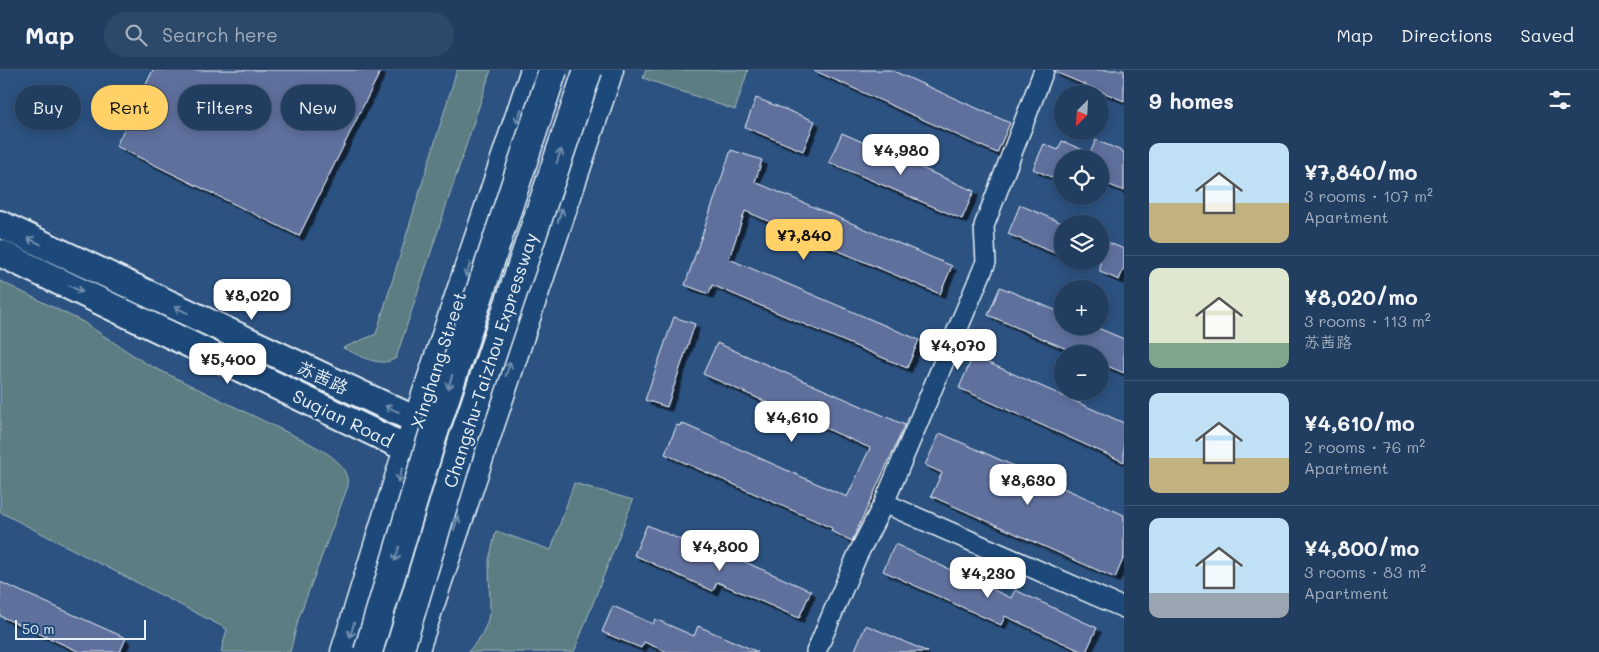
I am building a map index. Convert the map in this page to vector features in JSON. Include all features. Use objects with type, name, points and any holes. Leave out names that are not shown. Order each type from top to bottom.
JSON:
[{"type":"main road","name":"Xinghang Street","points":[[344,652],[408,449],[535,70]]},
{"type":"main road","name":"Changshu-Taizhou Expressway","points":[[368,652],[432,438],[553,70]]},
{"type":"main road","name":"Changshu-Taizhou Expressway","points":[[399,652],[460,449],[603,71]]},
{"type":"main road","points":[[414,652],[603,71]]},
{"type":"main road","name":"苏茜路","points":[[0,224],[418,421],[475,466]]},
{"type":"main road","name":"Suqian Road","points":[[0,253],[408,449],[475,466]]},
{"type":"street","points":[[816,652],[857,556],[884,503],[986,262],[984,226],[1044,70]]},
{"type":"street","points":[[884,503],[1124,608]]},
{"type":"green space","points":[[457,70],[491,70],[396,358],[383,362],[369,360],[343,348],[376,334]]},
{"type":"green space","points":[[646,70],[748,70],[735,110],[643,78]]},
{"type":"green space","points":[[0,281],[83,322],[145,363],[311,444],[331,456],[341,466],[345,472],[348,486],[299,617],[290,652],[221,652],[227,629],[0,512]]},
{"type":"green space","points":[[574,483],[633,500],[574,652],[468,652],[481,636],[487,623],[490,610],[489,560],[496,531],[551,550]]},
{"type":"building","points":[[153,70],[381,70],[355,123],[355,85],[281,85],[281,130],[351,130],[299,236],[116,146],[124,130],[168,130],[168,85],[146,85]]},
{"type":"building","points":[[813,70],[891,70],[1010,123],[997,153]]},
{"type":"building","points":[[1055,70],[1124,70],[1124,101],[1109,95],[1109,85],[1086,85],[1055,72]]},
{"type":"building","points":[[756,98],[815,121],[803,151],[745,127]]},
{"type":"building","points":[[842,133],[974,191],[962,219],[829,162]]},
{"type":"building","points":[[1096,140],[1124,152],[1124,191],[1109,185],[1109,150],[1091,150]]},
{"type":"building","points":[[1062,141],[1083,150],[1058,150]]},
{"type":"building","points":[[1044,144],[1058,150],[1054,150],[1054,178],[1033,169]]},
{"type":"building","points":[[731,150],[762,160],[755,182],[952,266],[940,294],[745,211],[729,259],[919,340],[907,368],[712,285],[709,294],[685,285]]},
{"type":"building","points":[[1020,205],[1054,220],[1054,253],[1008,234]]},
{"type":"building","points":[[1109,243],[1124,249],[1124,268],[1119,280],[1100,272],[1100,270],[1109,270]]},
{"type":"building","points":[[1000,287],[1054,310],[1054,335],[1109,335],[1109,333],[1124,339],[1124,373],[1109,367],[1109,345],[1057,345],[988,315]]},
{"type":"building","points":[[674,317],[695,324],[667,407],[645,400]]},
{"type":"building","points":[[717,343],[905,425],[852,541],[831,531],[832,528],[665,454],[677,425],[680,426],[681,423],[847,497],[870,448],[703,374]]},
{"type":"building","points":[[973,356],[1054,392],[1054,400],[1072,400],[1124,423],[1124,462],[959,388]]},
{"type":"building","points":[[940,433],[1124,515],[1124,557],[1115,578],[931,496],[942,473],[925,465]]},
{"type":"building","points":[[647,525],[727,560],[729,555],[811,591],[799,618],[717,582],[713,591],[634,555]]},
{"type":"building","points":[[895,544],[1011,598],[1015,590],[1097,628],[1086,652],[1005,616],[1001,625],[883,571]]},
{"type":"building","points":[[0,582],[126,638],[120,652],[80,652],[0,616]]},
{"type":"building","points":[[613,606],[653,624],[655,619],[694,636],[698,626],[758,652],[667,652],[644,642],[641,648],[602,632]]},
{"type":"building","points":[[866,625],[928,652],[854,652]]}]
